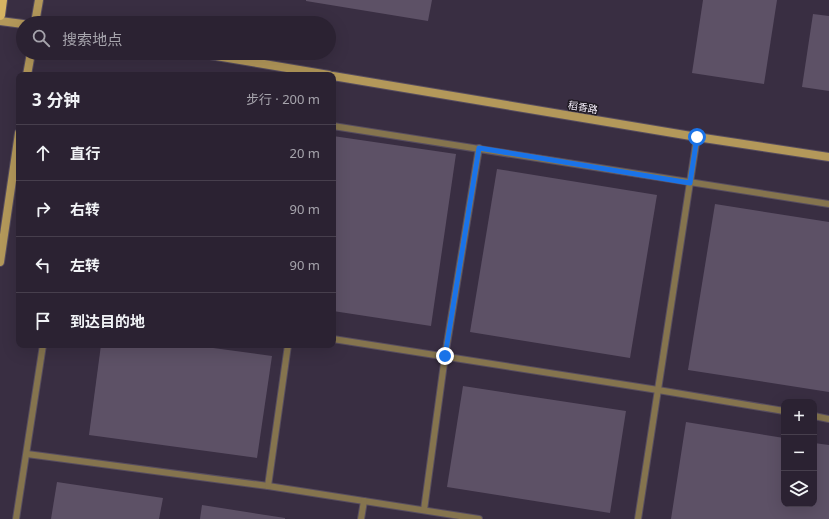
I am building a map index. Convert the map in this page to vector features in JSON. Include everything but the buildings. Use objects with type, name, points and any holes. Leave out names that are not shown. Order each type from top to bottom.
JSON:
[{"type":"main road","points":[[0,15],[2,0]]},
{"type":"street","points":[[36,16],[39,0]]},
{"type":"street","points":[[0,21],[16,23]]},
{"type":"street","points":[[28,72],[30,60]]},
{"type":"street","points":[[240,60],[311,72]]},
{"type":"street","name":"稻香路","points":[[336,77],[697,137],[829,157]]},
{"type":"street","points":[[0,262],[16,153]]},
{"type":"lane","points":[[336,126],[829,204]]},
{"type":"lane","points":[[638,519],[697,137]]},
{"type":"lane","points":[[424,510],[445,356],[479,148]]},
{"type":"lane","points":[[336,339],[781,410]]},
{"type":"lane","points":[[16,519],[43,348]]},
{"type":"lane","points":[[268,486],[288,348]]},
{"type":"lane","points":[[817,417],[829,419]]},
{"type":"lane","points":[[26,454],[268,486],[479,519]]},
{"type":"lane","points":[[361,519],[364,501]]},
{"type":"route","points":[[445,356],[479,148],[690,183],[697,137]]}]
